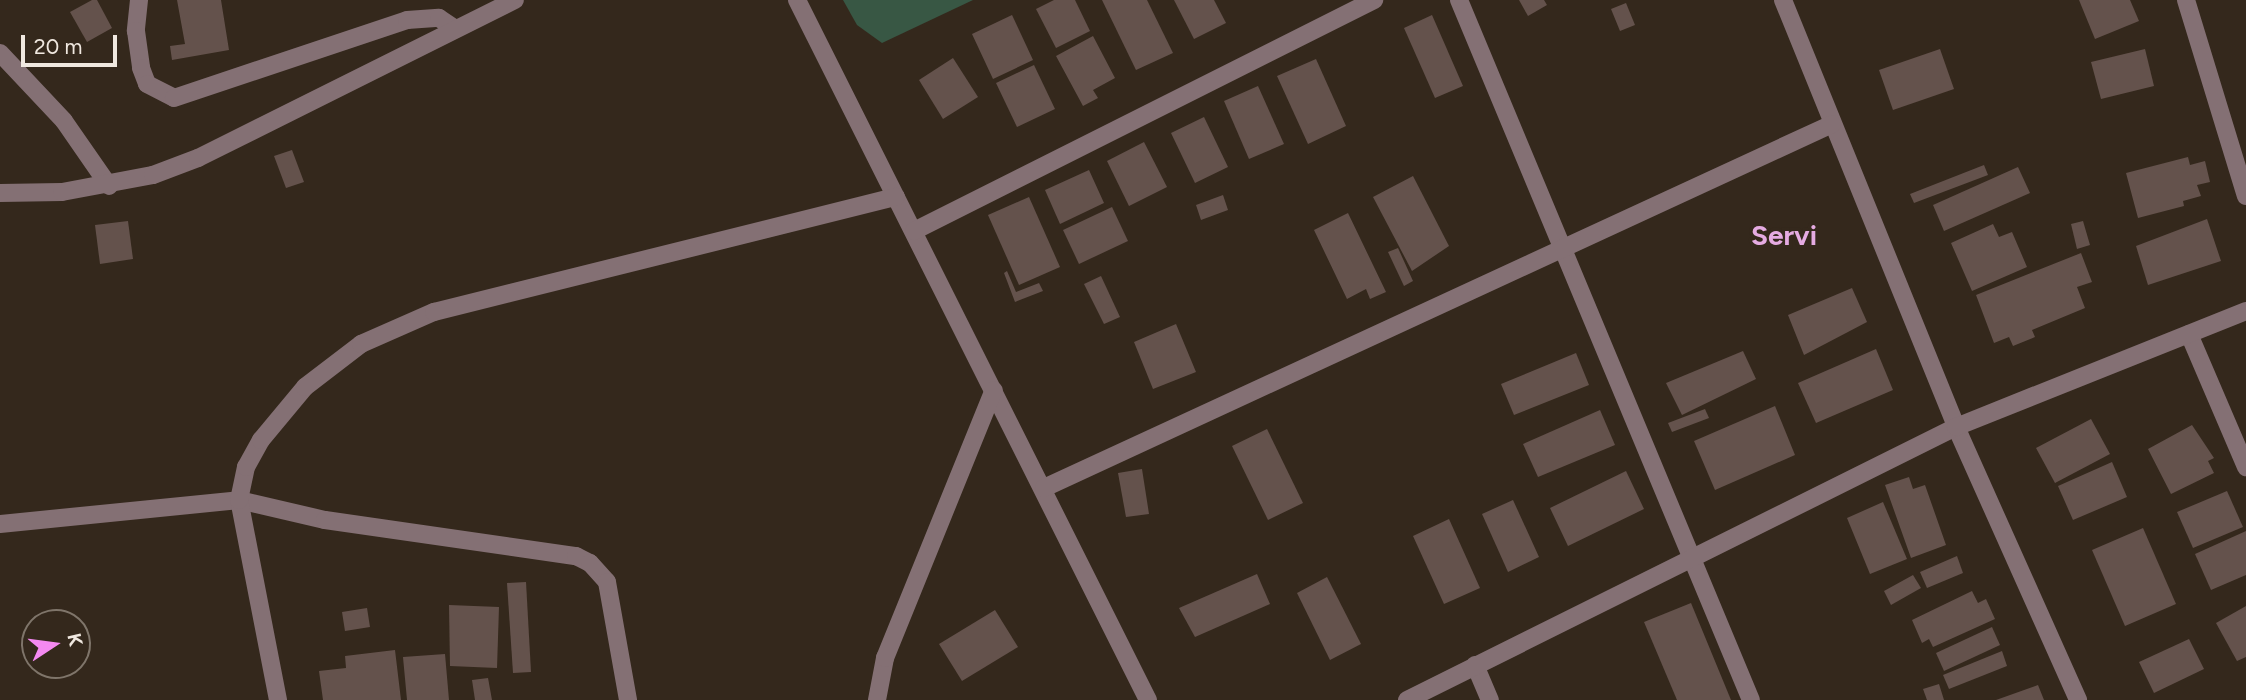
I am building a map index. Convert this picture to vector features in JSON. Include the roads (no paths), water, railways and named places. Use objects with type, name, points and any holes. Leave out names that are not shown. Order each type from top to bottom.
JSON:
[{"type":"street","points":[[139,0],[137,50],[147,84],[174,98],[407,20],[439,18],[454,28]]},
{"type":"street","points":[[0,193],[109,186],[198,158],[454,28],[515,0]]},
{"type":"street","points":[[797,0],[1148,700]]},
{"type":"street","points":[[914,231],[1374,0]]},
{"type":"street","points":[[1459,0],[1751,700]]},
{"type":"street","points":[[1783,0],[1956,426],[2078,700]]},
{"type":"street","points":[[2186,0],[2246,196]]},
{"type":"street","points":[[0,53],[64,121],[109,186]]},
{"type":"street","points":[[1044,488],[1832,124]]},
{"type":"street","points":[[278,700],[239,500],[246,467],[279,415],[305,387],[361,344],[434,312],[896,197]]},
{"type":"street","points":[[1407,700],[1689,556],[1956,426],[2246,312]]},
{"type":"street","points":[[2189,334],[2246,467]]},
{"type":"street","points":[[877,700],[885,658],[994,390]]},
{"type":"street","points":[[0,524],[239,500],[325,520],[576,556],[590,563],[607,582],[612,597],[628,700]]},
{"type":"street","points":[[1475,665],[1490,700]]},
{"type":"district","name":"Servi","points":[[1784,235]]}]
